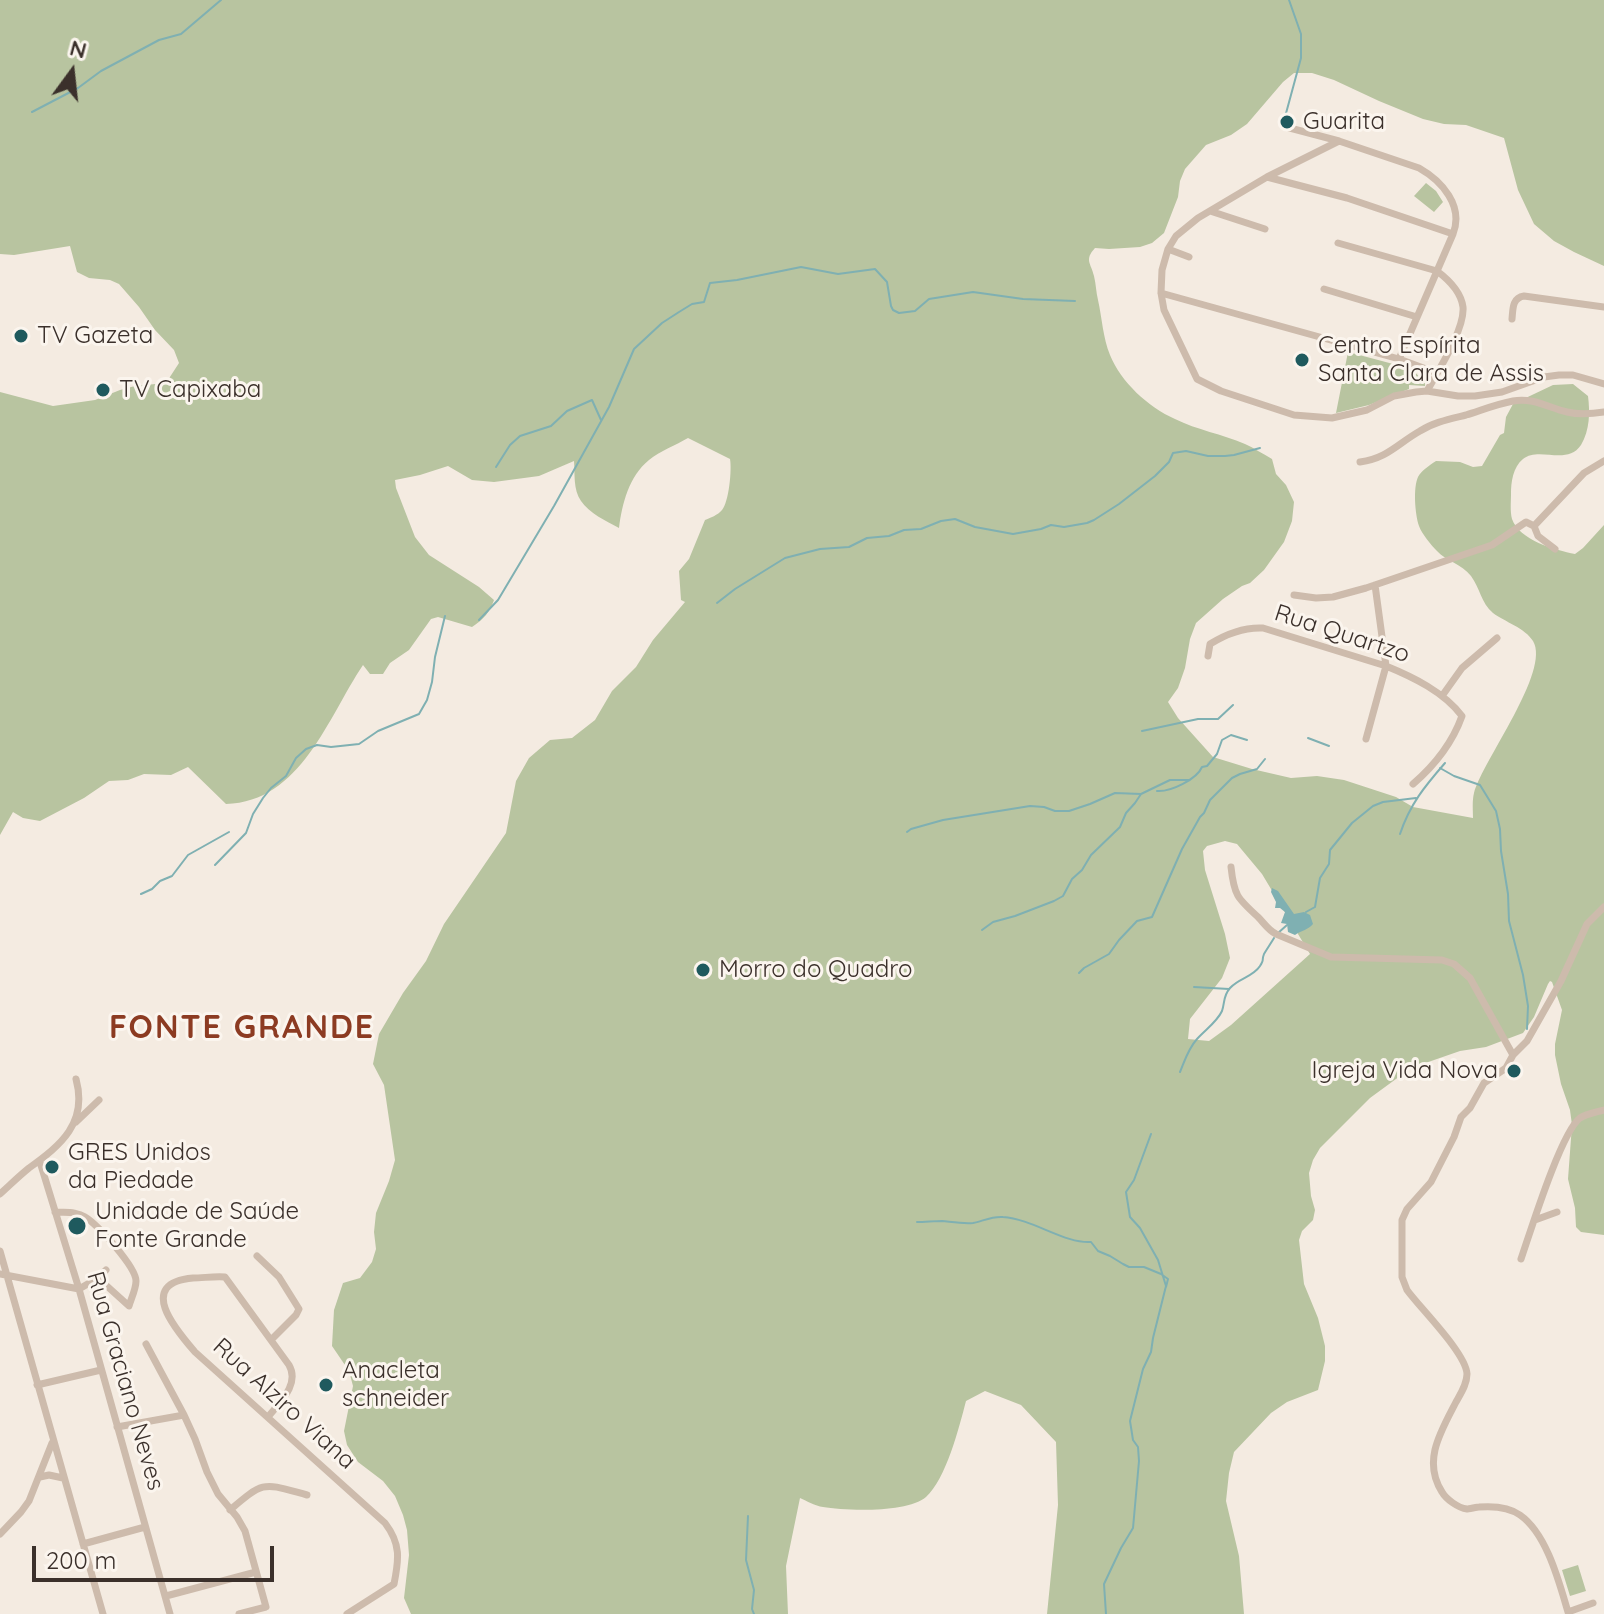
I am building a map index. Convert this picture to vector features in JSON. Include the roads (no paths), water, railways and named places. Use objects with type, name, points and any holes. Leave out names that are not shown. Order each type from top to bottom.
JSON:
[{"type":"street","points":[[1286,127],[1409,163],[1439,183],[1456,209],[1455,230],[1399,359]]},
{"type":"street","points":[[1339,141],[1267,177],[1209,211],[1176,236],[1168,249],[1162,270],[1164,310],[1197,379],[1221,391],[1294,415],[1332,418],[1367,410],[1394,396],[1427,391],[1475,396],[1502,392],[1559,375],[1573,375],[1604,384]]},
{"type":"street","points":[[1267,177],[1455,230]]},
{"type":"street","points":[[1209,211],[1265,229]]},
{"type":"street","points":[[1338,243],[1437,271],[1457,290],[1463,303],[1461,322],[1427,391]]},
{"type":"street","points":[[1168,249],[1189,257]]},
{"type":"street","points":[[1324,289],[1417,317]]},
{"type":"street","points":[[1161,293],[1399,359],[1437,373]]},
{"type":"street","points":[[1512,319],[1514,302],[1524,296],[1604,307]]},
{"type":"street","points":[[1360,462],[1386,455],[1437,422],[1515,400],[1534,401],[1571,413],[1604,412]]},
{"type":"street","points":[[1534,526],[1584,473],[1604,461]]},
{"type":"street","points":[[1294,595],[1333,597],[1375,585],[1492,545],[1526,522],[1534,526],[1538,536],[1555,549]]},
{"type":"street","points":[[1366,739],[1386,666],[1375,585]]},
{"type":"street","name":"Rua Quartzo","points":[[1208,656],[1210,644],[1222,636],[1252,627],[1263,628],[1386,666],[1442,696]]},
{"type":"street","points":[[1413,784],[1446,750],[1462,716],[1442,696],[1462,668],[1497,638]]},
{"type":"street","points":[[1231,867],[1239,900],[1276,934],[1331,957],[1442,960],[1454,964],[1470,978],[1513,1055]]},
{"type":"street","points":[[1593,1603],[1568,1613],[1540,1538],[1523,1517],[1497,1508],[1467,1509],[1459,1506],[1443,1494],[1432,1473],[1437,1442],[1465,1385],[1467,1374],[1461,1357],[1407,1290],[1402,1277],[1402,1220],[1407,1209],[1431,1182],[1461,1117],[1470,1108],[1484,1083],[1506,1068],[1513,1055],[1527,1041],[1561,981],[1587,924],[1601,909]]},
{"type":"street","points":[[1601,909],[1604,919]]},
{"type":"street","points":[[76,1079],[80,1096],[76,1121],[82,1131]]},
{"type":"street","points":[[0,1194],[56,1149],[76,1121],[99,1100]]},
{"type":"street","points":[[1521,1259],[1556,1160],[1573,1127],[1580,1118],[1604,1110]]},
{"type":"street","name":"Rua Graciano Neves","points":[[40,1162],[170,1614]]},
{"type":"street","points":[[55,1212],[75,1213],[90,1220],[131,1268],[136,1282],[129,1306],[98,1278]]},
{"type":"street","points":[[1535,1220],[1557,1212]]},
{"type":"street","points":[[0,1251],[4,1274],[103,1614]]},
{"type":"street","points":[[257,1256],[279,1277],[299,1309],[271,1340],[289,1365],[293,1379],[268,1417]]},
{"type":"street","points":[[4,1274],[79,1289],[106,1270]]},
{"type":"street","name":"Rua Alziro Viana","points":[[271,1340],[225,1277],[182,1279],[173,1282],[162,1296],[163,1305],[183,1339],[195,1352],[385,1523],[395,1536],[398,1565],[394,1584],[347,1614]]},
{"type":"street","points":[[146,1344],[184,1415],[218,1494],[245,1531],[266,1607],[239,1614]]},
{"type":"street","points":[[37,1385],[101,1370]]},
{"type":"street","points":[[117,1427],[184,1415]]},
{"type":"street","points":[[0,1534],[21,1512],[33,1493],[53,1441]]},
{"type":"street","points":[[40,1477],[63,1478]]},
{"type":"street","points":[[230,1510],[263,1486],[307,1495]]},
{"type":"street","points":[[83,1544],[145,1527]]},
{"type":"street","points":[[166,1596],[256,1572]]},
{"type":"water","points":[[1272,888],[1278,891],[1294,914],[1304,912],[1310,915],[1313,924],[1295,935],[1288,932],[1287,924],[1281,923],[1285,912],[1275,908]]},
{"type":"waterway","points":[[32,112],[159,40],[181,34],[221,0]]},
{"type":"waterway","points":[[1285,117],[1301,58],[1301,34],[1289,0]]},
{"type":"waterway","points":[[479,620],[498,600],[554,506],[609,407],[634,349],[662,323],[692,304],[704,302],[710,283],[801,267],[838,274],[875,269],[887,282],[891,306],[899,313],[915,311],[929,299],[973,292],[1023,299],[1075,301]]},
{"type":"waterway","points":[[496,467],[520,436],[551,426],[567,411],[592,400],[601,420]]},
{"type":"waterway","points":[[717,603],[785,558],[820,549],[849,547],[867,538],[921,529],[941,521],[955,519],[975,527],[1013,534],[1051,525],[1064,527],[1087,523],[1119,504],[1155,476],[1173,453],[1186,451],[1225,456],[1260,448]]},
{"type":"waterway","points":[[215,865],[246,833],[263,798],[286,776],[296,758],[306,749],[317,745],[359,744],[378,731],[419,714],[432,682],[445,616]]},
{"type":"waterway","points":[[1142,731],[1198,719],[1218,719],[1233,705]]},
{"type":"waterway","points":[[1157,791],[1176,787],[1195,776],[1217,754],[1222,740],[1231,735],[1247,740]]},
{"type":"waterway","points":[[1308,738],[1329,746]]},
{"type":"waterway","points":[[1079,973],[1109,954],[1137,921],[1152,917],[1182,849],[1210,800],[1232,778],[1257,769],[1265,759]]},
{"type":"waterway","points":[[1400,834],[1408,813],[1445,763]]},
{"type":"waterway","points":[[1440,768],[1480,785],[1496,811],[1509,921],[1528,1006],[1527,1029]]},
{"type":"waterway","points":[[982,930],[993,922],[1063,896],[1091,855],[1120,827],[1126,813],[1141,794],[1170,780],[1189,780]]},
{"type":"waterway","points":[[907,832],[943,820],[1030,806],[1069,811],[1115,793],[1141,794]]},
{"type":"waterway","points":[[1306,912],[1315,907],[1320,878],[1329,864],[1330,850],[1352,823],[1383,802],[1416,798]]},
{"type":"waterway","points":[[141,894],[172,876],[188,855],[229,832]]},
{"type":"waterway","points":[[1278,933],[1287,925]]},
{"type":"waterway","points":[[1180,1072],[1194,1043],[1220,1015],[1228,991],[1257,970],[1274,938]]},
{"type":"waterway","points":[[1194,987],[1229,989]]},
{"type":"waterway","points":[[1106,1614],[1104,1584],[1133,1528],[1139,1461],[1130,1421],[1143,1369],[1151,1352],[1166,1286],[1158,1260],[1130,1217],[1126,1192],[1134,1180],[1151,1134]]},
{"type":"waterway","points":[[917,1222],[973,1223],[995,1217],[1026,1222],[1070,1239],[1091,1242],[1098,1251],[1129,1267],[1144,1267],[1161,1274],[1168,1279],[1166,1287]]},
{"type":"waterway","points":[[748,1516],[746,1560],[754,1590],[754,1614]]},
{"type":"place","name":"Guarita","points":[[1287,122]]},
{"type":"place","name":"TV Gazeta","points":[[21,336]]},
{"type":"place","name":"Centro Espírita Santa Clara de Assis","points":[[1302,360]]},
{"type":"place","name":"TV Capixaba","points":[[103,390]]},
{"type":"place","name":"Morro do Quadro","points":[[703,970]]},
{"type":"place","name":"Igreja Vida Nova","points":[[1514,1071]]},
{"type":"place","name":"GRES Unidos da Piedade","points":[[52,1167]]},
{"type":"place","name":"Unidade de Saúde Fonte Grande","points":[[77,1226]]},
{"type":"place","name":"Anacleta schneider","points":[[326,1385]]},
{"type":"district","name":"FONTE GRANDE","points":[[242,1028]]}]
